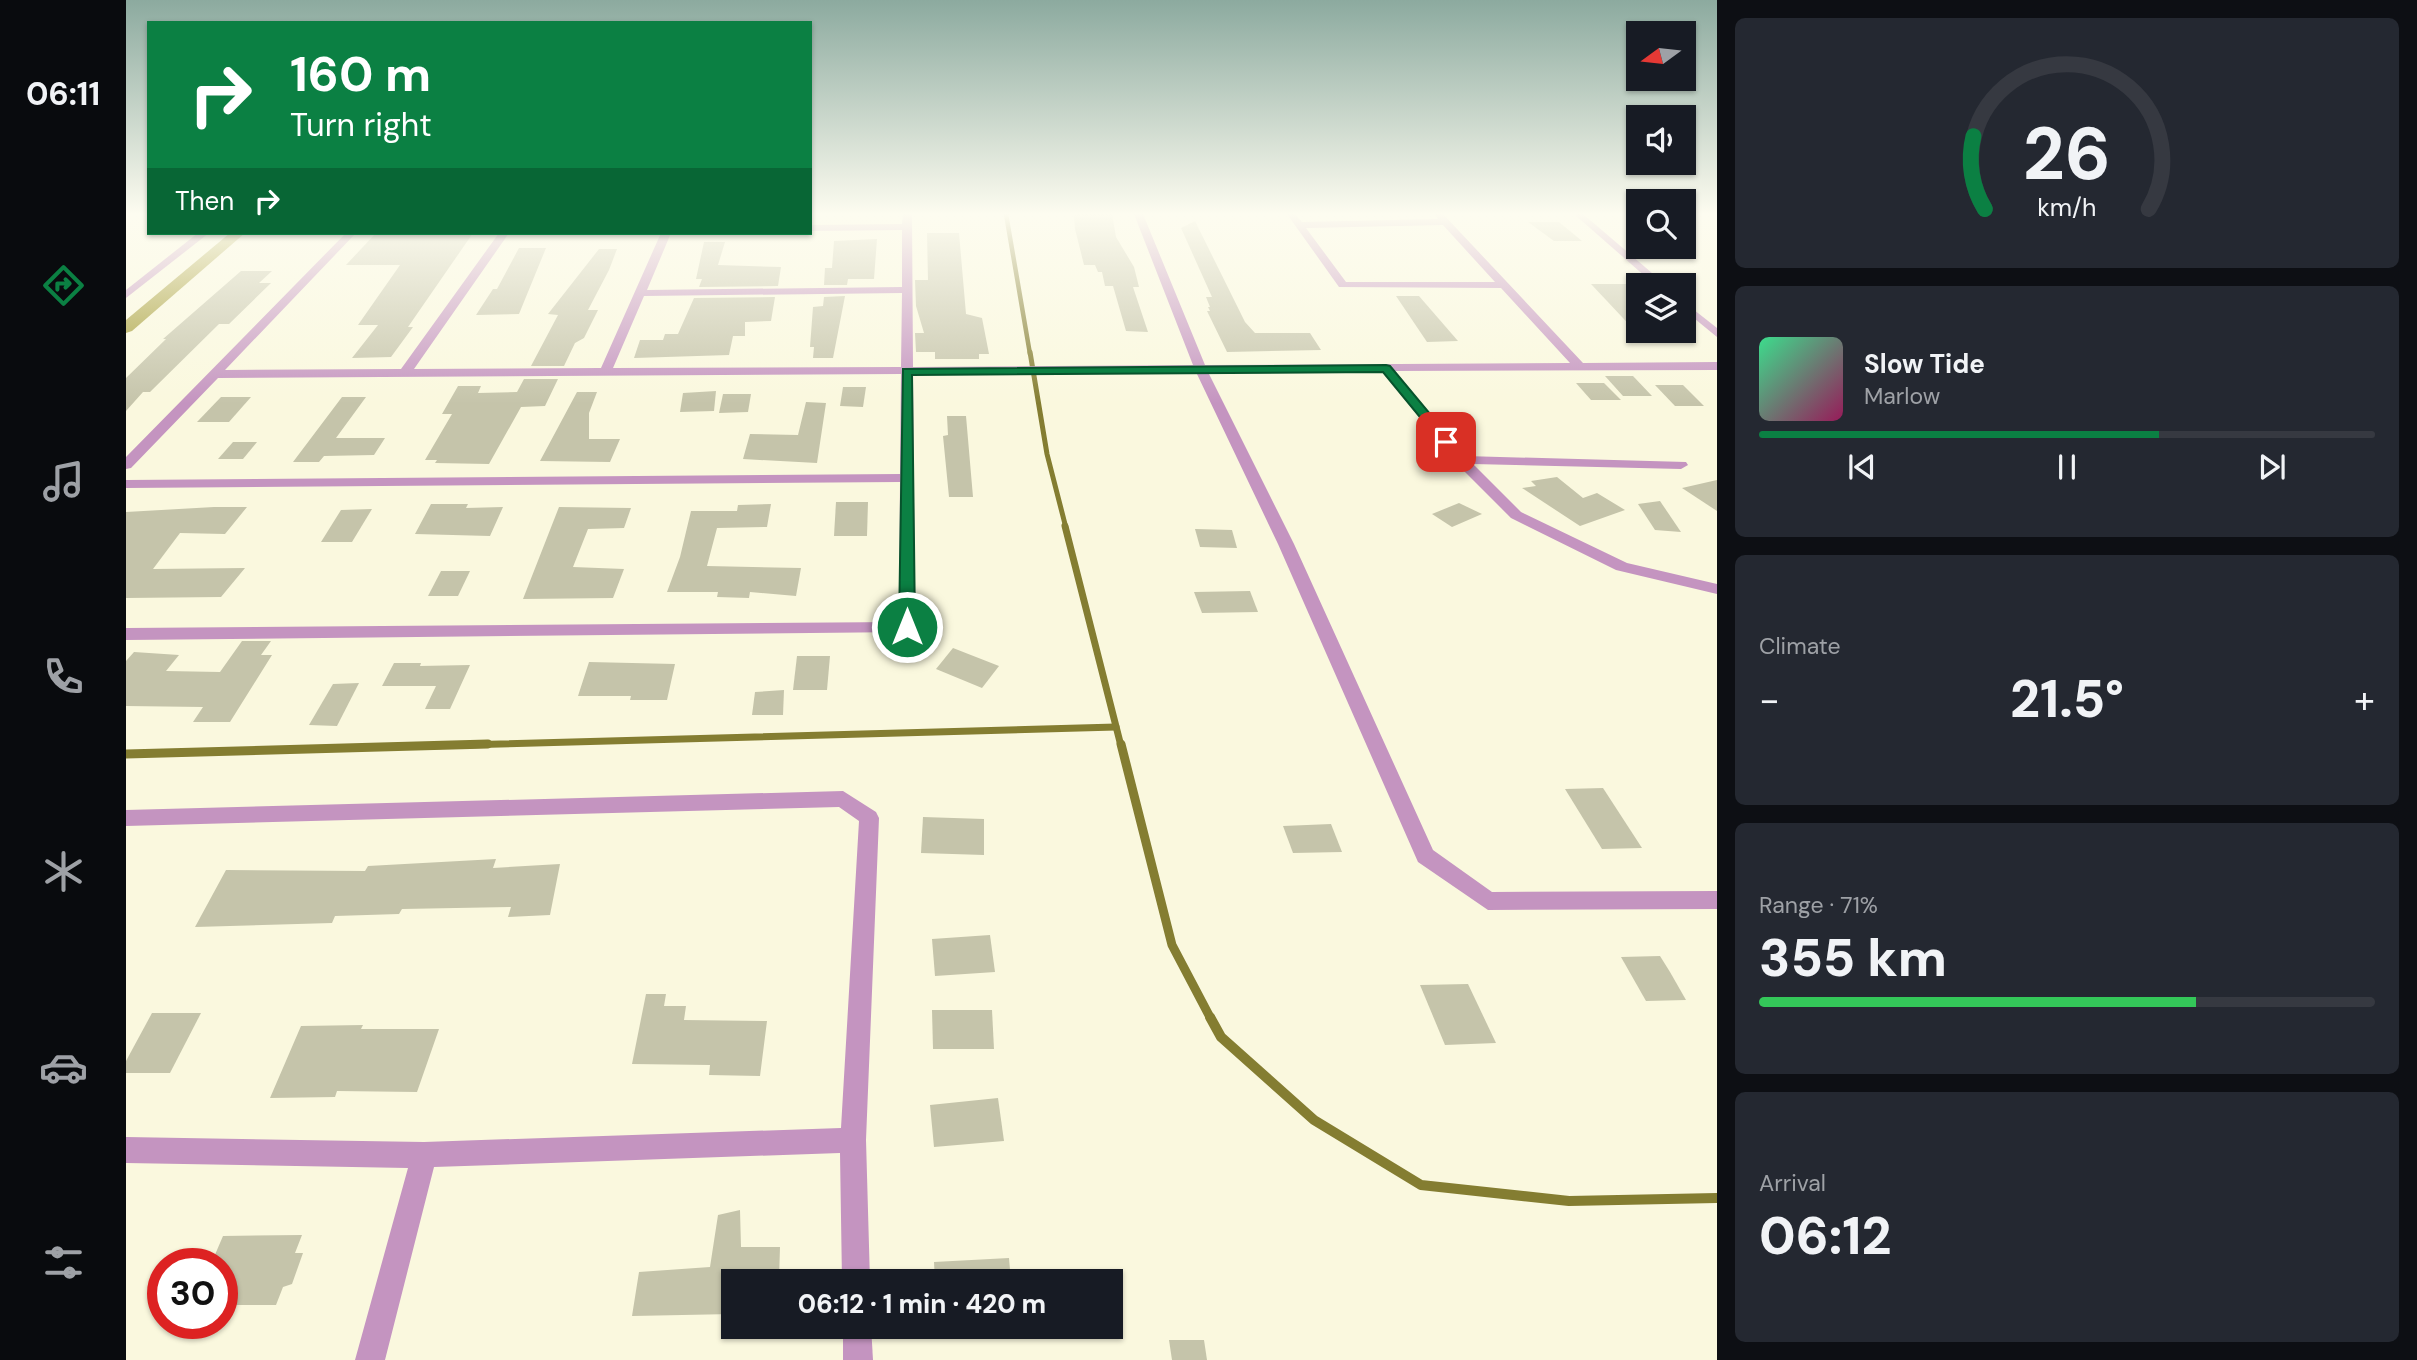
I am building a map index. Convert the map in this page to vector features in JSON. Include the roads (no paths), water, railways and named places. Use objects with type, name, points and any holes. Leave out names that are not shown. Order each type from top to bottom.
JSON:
[{"type":"street","points":[[126,295],[148,277]]},
{"type":"street","points":[[126,465],[309,277]]},
{"type":"street","points":[[405,373],[473,277]]},
{"type":"street","points":[[605,373],[647,277]]},
{"type":"street","points":[[126,634],[907,627],[907,277]]},
{"type":"street","points":[[1164,277],[1201,370],[1286,544],[1425,856],[1488,901],[1717,900]]},
{"type":"street","points":[[1337,277],[1343,285],[1504,285]]},
{"type":"street","points":[[1497,277],[1580,367]]},
{"type":"street","points":[[640,293],[907,290]]},
{"type":"street","points":[[1696,316],[1717,334]]},
{"type":"street","points":[[217,374],[1717,366]]},
{"type":"street","points":[[1386,368],[1461,460],[1516,514],[1622,567],[1717,589]]},
{"type":"street","points":[[1461,460],[1681,464]]},
{"type":"street","points":[[126,484],[907,478]]},
{"type":"street","points":[[126,818],[843,799],[869,818],[853,1140],[856,1269]]},
{"type":"street","points":[[126,1150],[425,1155],[853,1140]]},
{"type":"street","points":[[370,1360],[425,1155]]},
{"type":"street","points":[[857,1339],[858,1360]]},
{"type":"waterway","points":[[126,328],[186,277]]},
{"type":"waterway","points":[[1017,277],[1030,354]]},
{"type":"waterway","points":[[1030,352],[1047,454],[1066,528]]},
{"type":"waterway","points":[[1065,526],[1121,746]]},
{"type":"waterway","points":[[424,746],[1116,727]]},
{"type":"waterway","points":[[126,754],[488,744]]},
{"type":"waterway","points":[[1121,744],[1172,945],[1211,1019]]},
{"type":"waterway","points":[[1210,1017],[1221,1037],[1314,1120],[1421,1185],[1569,1201],[1717,1198]]}]
